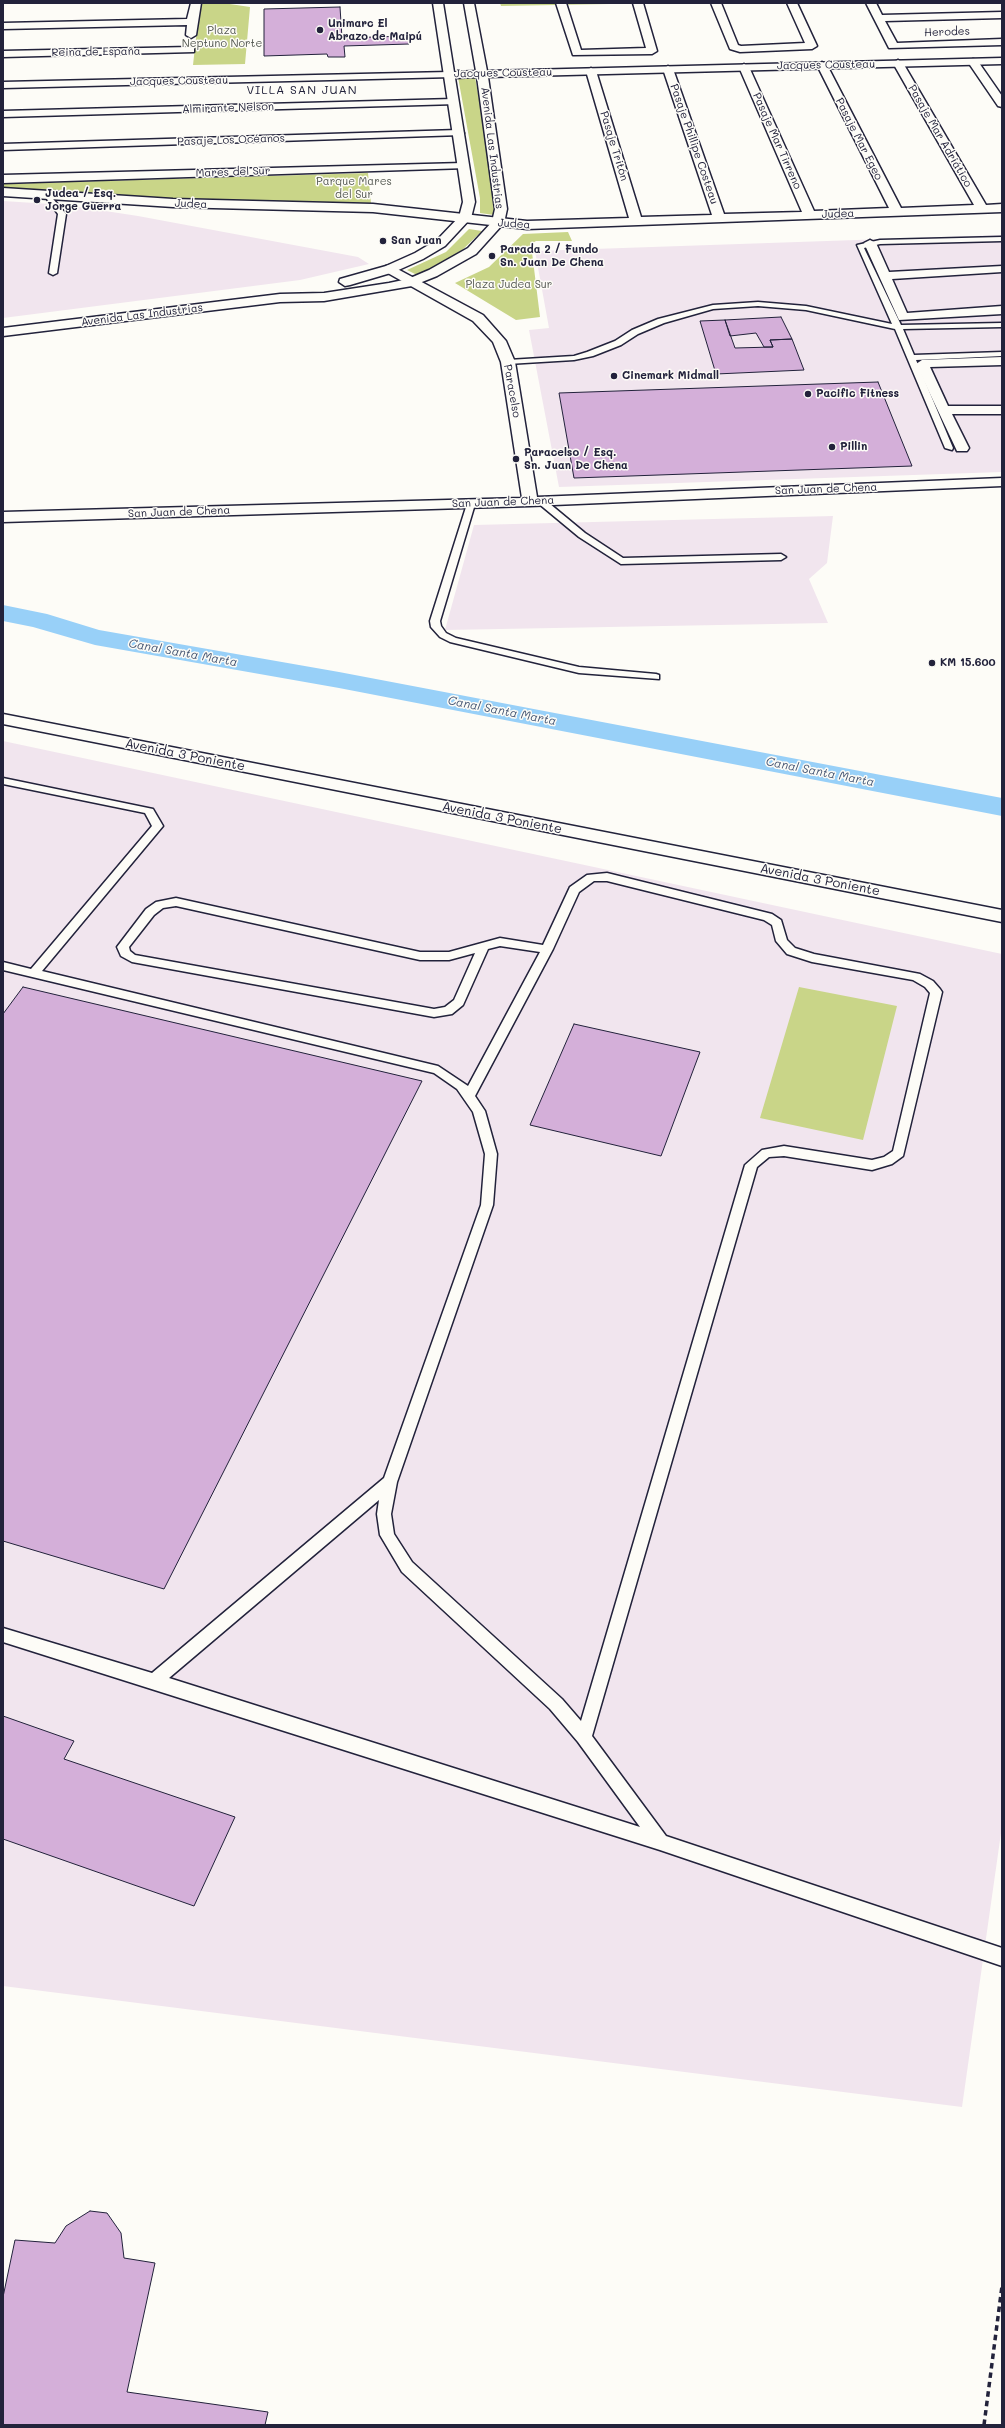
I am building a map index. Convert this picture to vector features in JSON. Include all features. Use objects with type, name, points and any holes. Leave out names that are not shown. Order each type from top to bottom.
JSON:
[{"type":"street","points":[[179,174],[192,22],[196,3]]},
{"type":"street","points":[[438,3],[469,202],[465,218]]},
{"type":"street","name":"Avenida Las Industrias","points":[[3,332],[280,298],[324,297],[412,282],[460,259],[482,242],[498,224],[500,198],[482,74],[468,3]]},
{"type":"street","points":[[561,3],[577,53],[652,51],[638,3]]},
{"type":"street","points":[[716,3],[734,47],[740,49],[807,48],[812,46],[792,3]]},
{"type":"street","points":[[870,3],[878,18],[1002,15]]},
{"type":"street","name":"Herodes","points":[[878,18],[893,46],[1002,42]]},
{"type":"street","points":[[3,26],[192,22]]},
{"type":"street","name":"Reina de España","points":[[3,54],[190,50]]},
{"type":"street","name":"Jacques Cousteau","points":[[3,85],[187,73],[482,74],[1002,61]]},
{"type":"street","points":[[973,62],[1002,104]]},
{"type":"street","name":"Pasaje Mar Adriático","points":[[898,63],[982,209]]},
{"type":"street","name":"Pasaje Mar Egeo","points":[[822,65],[897,212]]},
{"type":"street","name":"Pasaje Mar Tirreno","points":[[744,67],[810,215]]},
{"type":"street","name":"Pasaje Phillipe Costeau","points":[[668,69],[720,219]]},
{"type":"street","name":"Pasaje Tritón","points":[[591,71],[636,222]]},
{"type":"street","name":"Almirante Nelson","points":[[3,114],[453,102]]},
{"type":"street","name":"Pasaje Los Océanos","points":[[3,147],[458,134]]},
{"type":"street","name":"Mares del Sur","points":[[3,179],[463,166]]},
{"type":"street","name":"Judea","points":[[3,192],[188,204],[373,208],[465,218],[498,224],[539,225],[1002,208]]},
{"type":"street","name":"Avenida Las Industrias","points":[[280,298],[390,269],[419,256],[441,243],[465,218]]},
{"type":"street","points":[[870,243],[903,317],[1002,310]]},
{"type":"street","name":"Paracelso","points":[[390,269],[486,325],[499,341],[508,362],[536,502]]},
{"type":"street","points":[[884,276],[1002,270]]},
{"type":"street","points":[[956,448],[943,410],[922,364],[1002,361]]},
{"type":"street","points":[[943,410],[1002,410]]},
{"type":"street","name":"San Juan de Chena","points":[[3,517],[536,502],[1002,482]]},
{"type":"street","name":"Avenida 3 Poniente","points":[[3,719],[1002,916]]},
{"type":"lane","points":[[48,195],[62,214],[53,273]]},
{"type":"lane","points":[[956,448],[910,358],[898,327],[859,251],[860,246],[870,243],[1002,238]]},
{"type":"lane","points":[[508,362],[574,358],[590,354],[618,343],[646,327],[712,307],[758,304],[806,308],[898,327],[1002,325]]},
{"type":"lane","points":[[910,358],[1002,354]]},
{"type":"lane","points":[[536,502],[621,561],[781,557]]},
{"type":"lane","points":[[471,504],[435,621],[436,627],[443,635],[453,640],[578,670],[656,677]]},
{"type":"lane","points":[[3,781],[150,810],[158,826],[34,974]]},
{"type":"lane","points":[[468,1097],[547,949],[574,890],[591,877],[607,877],[768,917],[777,923],[782,940],[791,951],[812,958],[916,977],[929,984],[936,992],[899,1153],[888,1161],[872,1165],[784,1151],[766,1153],[751,1165],[584,1737]]},
{"type":"lane","points":[[483,947],[458,1002],[448,1011],[434,1013],[132,958],[125,953],[123,947],[150,912],[160,905],[176,902],[420,956],[449,956],[500,942],[547,949]]},
{"type":"lane","points":[[3,966],[438,1070],[461,1086],[479,1111],[491,1154],[487,1205],[390,1482],[384,1514],[387,1535],[407,1567],[556,1704],[584,1737],[660,1842]]},
{"type":"lane","points":[[154,1681],[390,1482]]},
{"type":"lane","points":[[3,1635],[154,1681],[660,1842],[1002,1957]]},
{"type":"path","points":[[984,2425],[1002,2286]]},
{"type":"shaded area","points":[[3,201],[66,205],[138,216],[358,257],[369,264],[300,280],[3,318]]},
{"type":"shaded area","points":[[1002,235],[1002,472],[559,487],[529,330],[549,328],[535,251]]},
{"type":"shaded area","points":[[833,516],[827,563],[809,579],[828,623],[445,630],[474,525]]},
{"type":"shaded area","points":[[3,741],[1002,954],[1002,1826],[962,2107],[3,1986]]},
{"type":"green space","name":"Plaza Neptuno Norte","points":[[202,3],[223,3],[250,7],[245,64],[193,65],[199,11]]},
{"type":"green space","points":[[500,3],[664,3],[501,6]]},
{"type":"green space","points":[[458,77],[475,77],[497,199],[494,215],[480,213],[480,198]]},
{"type":"green space","name":"Parque Mares del Sur","points":[[368,173],[371,203],[173,200],[3,189],[3,184]]},
{"type":"green space","points":[[469,229],[482,231],[458,254],[417,275],[407,270],[446,252]]},
{"type":"green space","name":"Plaza Judea Sur","points":[[568,232],[572,241],[536,241],[531,244],[540,317],[516,320],[455,283],[489,267],[523,234]]},
{"type":"green space","points":[[799,987],[897,1006],[863,1140],[760,1118]]},
{"type":"building","points":[[340,7],[342,38],[408,36],[409,44],[344,46],[345,57],[328,57],[327,54],[264,56],[264,9]]},
{"type":"building","points":[[781,317],[792,339],[770,340],[773,347],[764,347],[756,333],[730,336],[725,320]]},
{"type":"building","points":[[725,320],[735,348],[773,347],[770,340],[792,339],[804,370],[716,374],[700,321]]},
{"type":"building","points":[[878,382],[912,466],[574,478],[559,393]]},
{"type":"building","points":[[23,987],[422,1081],[164,1589],[3,1541],[3,1014]]},
{"type":"building","points":[[574,1024],[700,1052],[661,1156],[530,1125]]},
{"type":"building","points":[[3,1716],[74,1741],[64,1759],[235,1817],[194,1906],[3,1839]]},
{"type":"building","points":[[90,2211],[107,2213],[121,2233],[124,2258],[155,2263],[127,2392],[268,2412],[265,2425],[3,2425],[3,2297],[15,2240],[55,2243],[66,2226]]},
{"type":"waterway","name":"Canal Santa Marta","points":[[3,613],[38,620],[95,637],[339,680],[1002,807]]},
{"type":"place","name":"Unimarc El Abrazo de Maipú","points":[[320,30]]},
{"type":"place","name":"Judea / Esq. Jorge Guerra","points":[[37,200]]},
{"type":"place","name":"San Juan","points":[[383,241]]},
{"type":"place","name":"Parada 2 / Fundo Sn. Juan De Chena","points":[[492,256]]},
{"type":"place","name":"Cinemark Midmall","points":[[614,376]]},
{"type":"place","name":"Pacific Fitness","points":[[808,394]]},
{"type":"place","name":"Pillin","points":[[832,447]]},
{"type":"place","name":"Paracelso / Esq. Sn. Juan De Chena","points":[[516,459]]},
{"type":"place","name":"KM 15.600","points":[[932,663]]},
{"type":"district","name":"VILLA SAN JUAN","points":[[302,90]]}]
